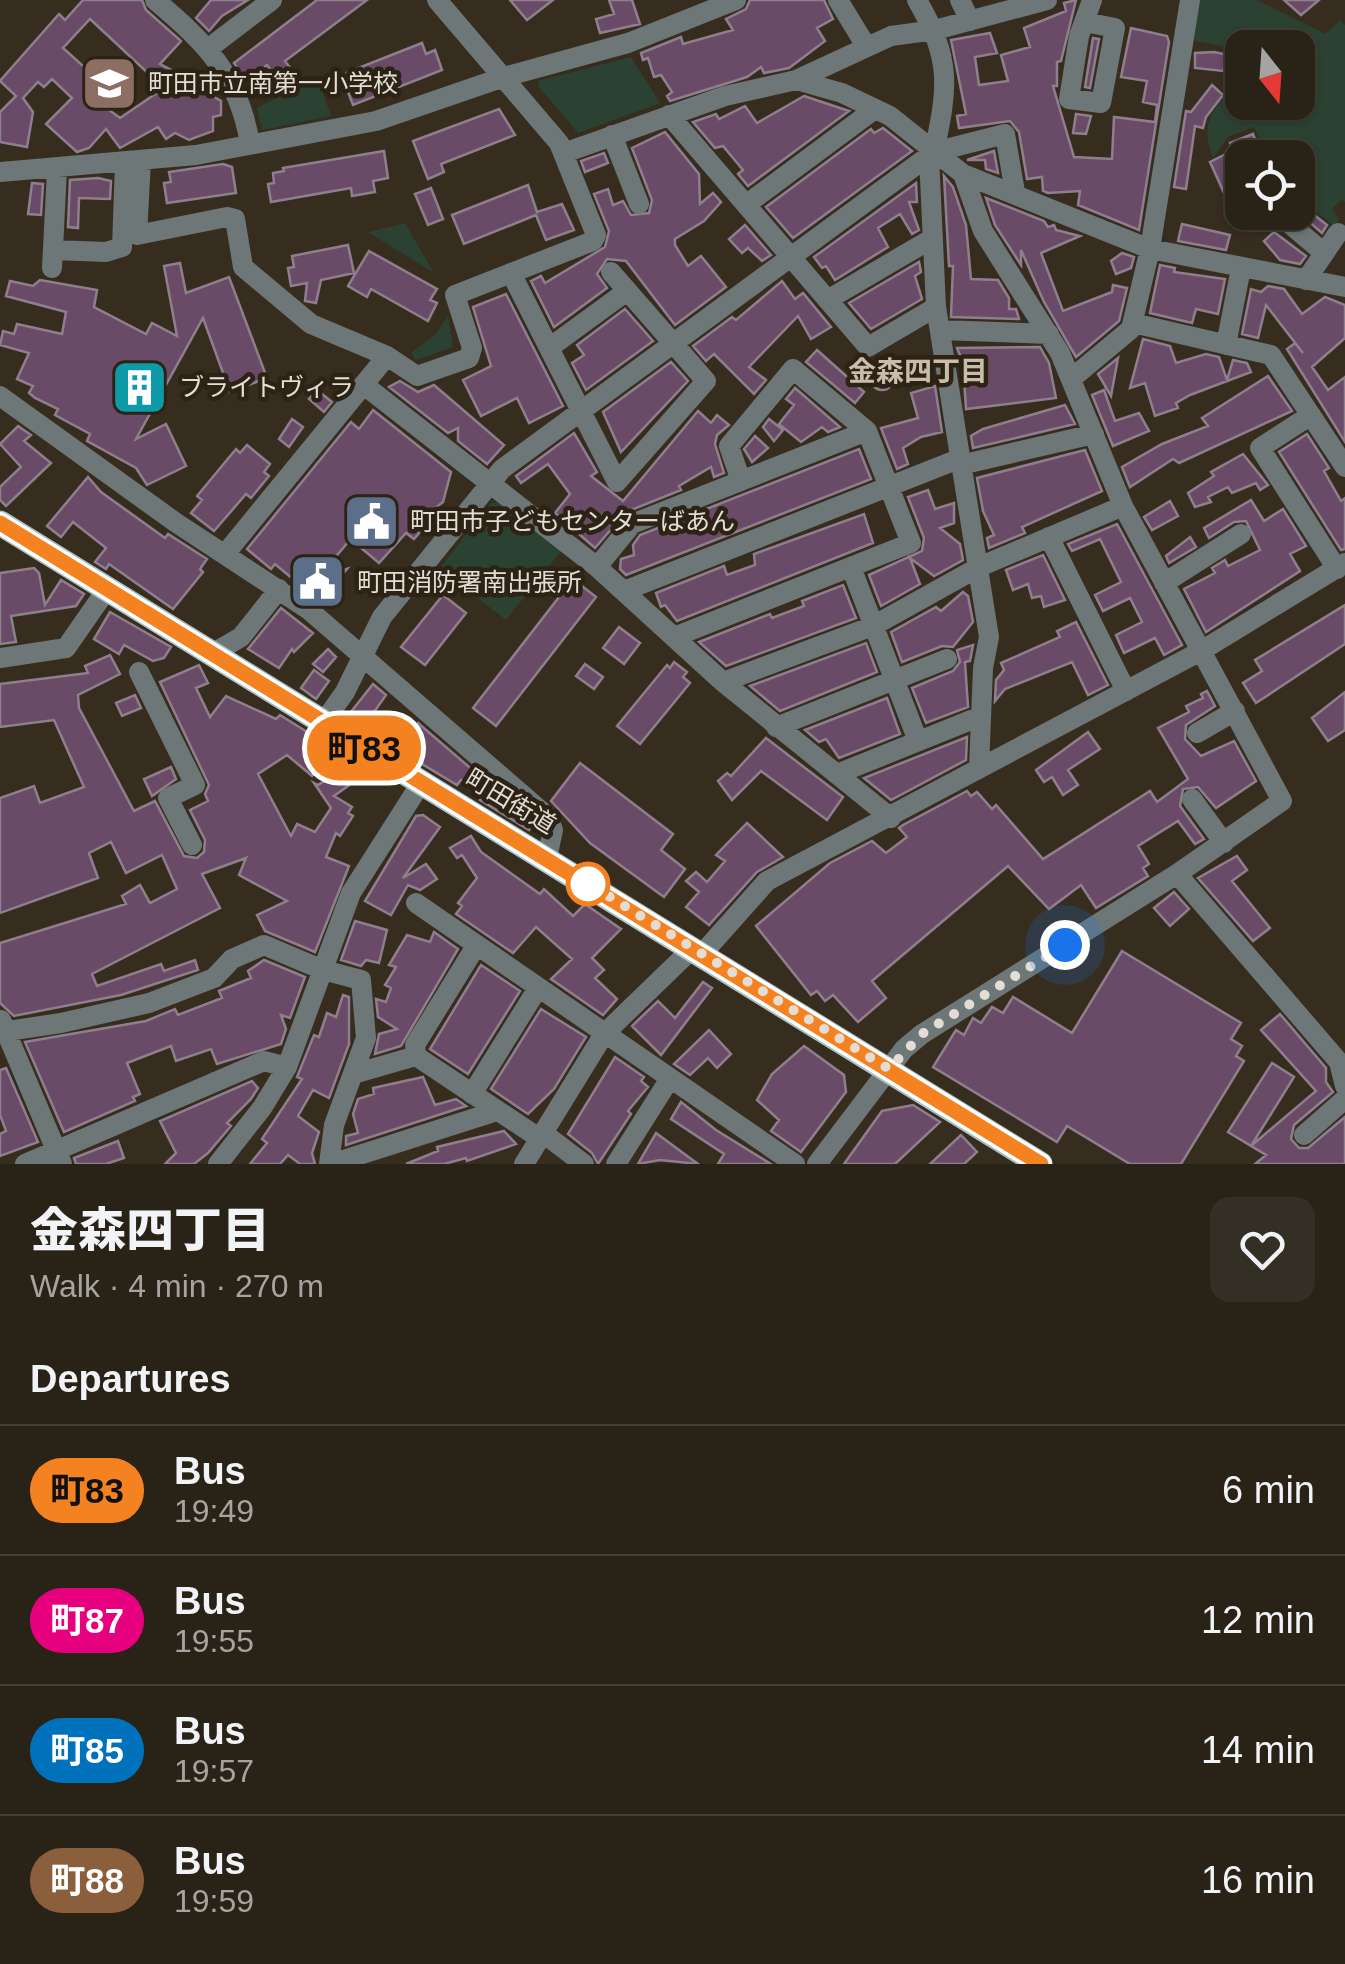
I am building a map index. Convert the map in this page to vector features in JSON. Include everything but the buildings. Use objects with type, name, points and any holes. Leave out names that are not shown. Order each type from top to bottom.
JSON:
[{"type":"main road","name":"町田街道","points":[[0,523],[1036,1163]]},
{"type":"street","points":[[156,0],[209,48],[244,107],[250,144]]},
{"type":"street","points":[[209,48],[272,0]]},
{"type":"street","points":[[133,162],[137,235],[227,217],[235,219],[243,266],[311,324],[388,356],[417,376],[469,358],[472,348],[456,295],[593,241],[596,235],[564,153],[437,0]]},
{"type":"street","points":[[0,172],[133,162],[376,121],[504,77],[628,43],[736,0]]},
{"type":"street","points":[[838,0],[866,46]]},
{"type":"street","points":[[918,0],[935,30],[948,86],[932,154],[931,239],[936,307],[988,636],[979,769]]},
{"type":"street","points":[[960,0],[970,22]]},
{"type":"street","points":[[564,153],[670,115],[796,80],[891,36],[970,22],[1047,0]]},
{"type":"street","points":[[1086,22],[1092,0]]},
{"type":"street","points":[[1071,378],[1131,329],[1133,323],[1150,249],[1190,0]]},
{"type":"street","points":[[796,80],[875,110],[962,174],[1150,249],[1345,286]]},
{"type":"street","points":[[746,204],[875,110]]},
{"type":"street","points":[[670,115],[868,347],[936,307]]},
{"type":"street","points":[[323,722],[345,692],[397,596],[502,469],[932,154],[1005,134],[1015,192]]},
{"type":"street","points":[[612,135],[640,204]]},
{"type":"street","points":[[56,170],[53,259],[122,247],[133,162]]},
{"type":"street","points":[[817,1164],[889,1069],[922,1034],[1177,874],[1282,801],[1123,506],[1049,334],[982,232],[962,174]]},
{"type":"street","points":[[1306,280],[1341,227]]},
{"type":"street","points":[[1297,230],[1324,254]]},
{"type":"street","points":[[828,299],[931,239]]},
{"type":"street","points":[[1226,345],[1241,268]]},
{"type":"street","points":[[510,273],[616,482],[706,381],[611,272]]},
{"type":"street","points":[[549,348],[627,290]]},
{"type":"street","points":[[1133,323],[1271,355],[1345,467]]},
{"type":"street","points":[[940,330],[1049,334]]},
{"type":"street","points":[[225,554],[388,356]]},
{"type":"street","points":[[674,636],[912,544],[867,431],[793,369],[729,446],[741,481]]},
{"type":"street","points":[[364,386],[598,567],[723,682],[891,818]]},
{"type":"street","points":[[0,396],[310,610],[547,816],[553,830],[547,858]]},
{"type":"street","points":[[524,1164],[604,1034],[698,951],[767,881],[1202,651],[1341,566],[1260,448],[1311,415]]},
{"type":"street","points":[[598,567],[632,524],[867,431]]},
{"type":"street","points":[[624,591],[960,463],[1094,434]]},
{"type":"street","points":[[723,682],[874,626],[979,568],[1123,506]]},
{"type":"street","points":[[1049,537],[1126,691]]},
{"type":"street","points":[[1164,584],[1234,545]]},
{"type":"street","points":[[851,568],[918,741]]},
{"type":"street","points":[[0,658],[66,648],[107,589]]},
{"type":"street","points":[[212,654],[241,637],[279,589]]},
{"type":"street","points":[[776,726],[948,659]]},
{"type":"street","points":[[139,672],[195,785],[168,798],[192,845]]},
{"type":"street","points":[[1196,733],[1236,711]]},
{"type":"street","points":[[836,774],[981,716]]},
{"type":"street","points":[[218,1164],[262,1108],[287,1066],[351,893],[421,783]]},
{"type":"street","points":[[1192,799],[1224,843]]},
{"type":"street","points":[[1177,874],[1339,1062],[1345,1086]]},
{"type":"street","points":[[416,903],[795,1164]]},
{"type":"street","points":[[60,1158],[2,1026],[60,1024],[149,1003],[214,978],[232,959],[264,946],[323,970],[361,980],[366,1038],[357,1073],[334,1125],[330,1164],[497,1111]]},
{"type":"street","points":[[416,1056],[416,1045],[476,946]]},
{"type":"street","points":[[472,1094],[538,988]]},
{"type":"street","points":[[357,1073],[416,1056]]},
{"type":"street","points":[[416,1056],[584,1164]]},
{"type":"street","points":[[26,1164],[60,1158],[264,1061],[287,1066]]},
{"type":"street","points":[[616,1164],[669,1080]]},
{"type":"street","points":[[1304,1135],[1345,1099]]},
{"type":"green space","points":[[1193,0],[1257,0],[1325,34],[1340,20],[1345,25],[1345,202],[1342,199],[1332,208],[1339,219],[1334,226],[1315,211],[1315,140],[1260,140],[1254,127],[1228,137],[1213,158],[1207,130],[1225,96],[1225,120],[1315,120],[1315,30],[1225,30],[1225,47],[1187,39]]},
{"type":"green space","points":[[631,57],[660,103],[578,133],[539,87],[538,81]]},
{"type":"green space","points":[[317,77],[331,116],[262,130],[257,108]]},
{"type":"green space","points":[[405,223],[434,273],[368,232]]},
{"type":"green space","points":[[448,315],[453,347],[416,360],[411,353],[435,335]]},
{"type":"green space","points":[[502,501],[563,549],[506,620],[440,568],[491,503]]},
{"type":"bus line","name":"町83","points":[[0,523],[1041,1164]]},
{"type":"place","name":"町田市立南第一小学校","points":[[109,83]]},
{"type":"place","name":"ブライトヴィラ","points":[[140,387]]},
{"type":"place","name":"町田市子どもセンターばあん","points":[[371,521]]},
{"type":"place","name":"町田消防署南出張所","points":[[318,582]]},
{"type":"district","name":"金森四丁目","points":[[918,371]]},
{"type":"route","points":[[588,884],[576,876],[889,1069],[922,1034],[1065,945]]}]
